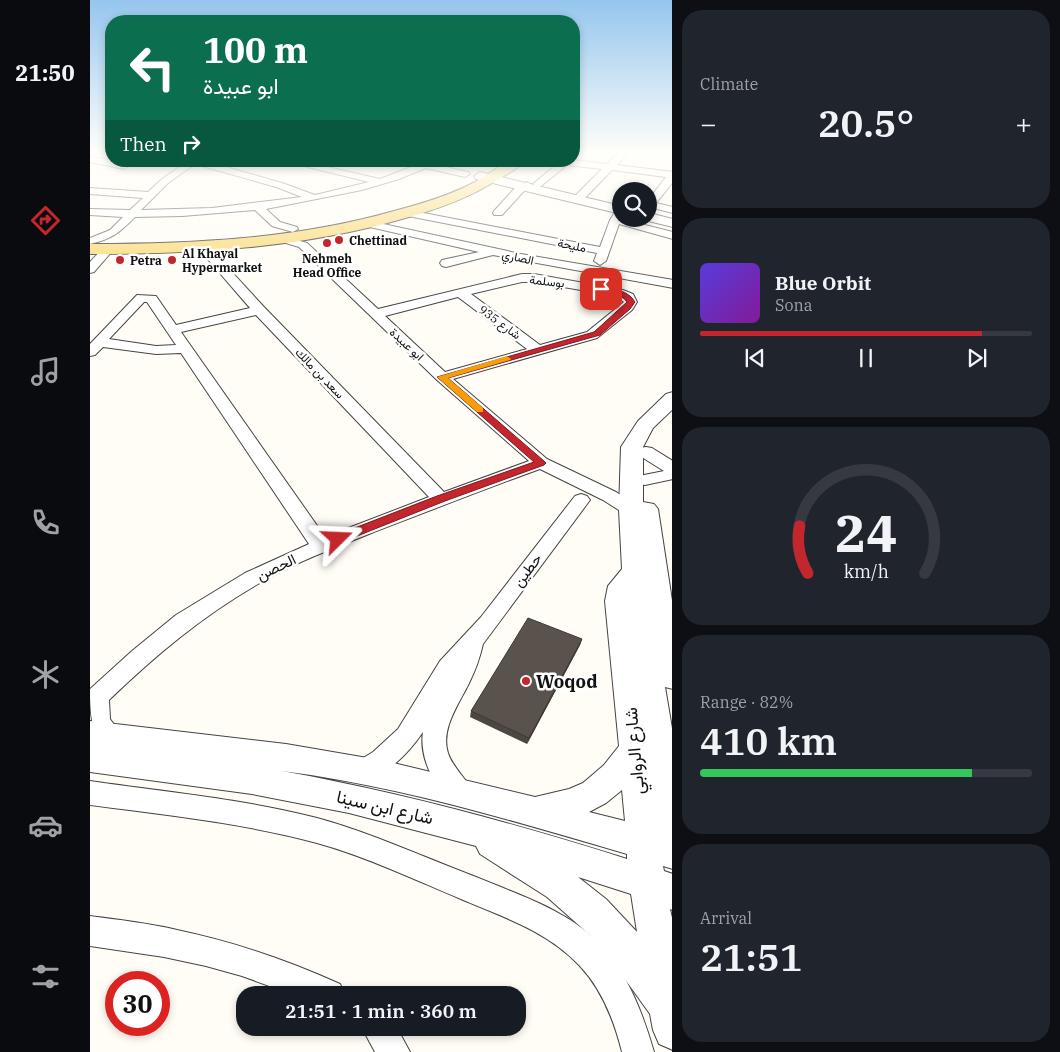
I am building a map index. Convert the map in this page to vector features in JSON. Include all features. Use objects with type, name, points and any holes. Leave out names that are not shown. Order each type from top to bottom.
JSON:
[{"type":"main road","points":[[90,248],[202,246],[286,234],[424,200]]},
{"type":"main road","points":[[90,242],[120,237],[213,239],[286,234],[308,239],[408,213],[443,200]]},
{"type":"street","points":[[120,237],[130,214],[144,200]]},
{"type":"street","points":[[90,212],[130,214],[258,207],[300,200]]},
{"type":"street","points":[[498,213],[510,200]]},
{"type":"street","points":[[588,200],[612,211]]},
{"type":"street","points":[[599,200],[612,202]]},
{"type":"street","points":[[258,207],[286,234]]},
{"type":"street","points":[[657,212],[672,210]]},
{"type":"street","name":"مليحة","points":[[408,213],[604,251]]},
{"type":"street","points":[[657,213],[672,217]]},
{"type":"street","points":[[657,215],[672,223]]},
{"type":"street","name":"الصاري","points":[[365,224],[521,258],[672,284]]},
{"type":"street","points":[[597,272],[614,227]]},
{"type":"street","points":[[650,227],[672,236]]},
{"type":"street","name":"مليحة","points":[[521,258],[540,238]]},
{"type":"street","name":"ابو عبيدة","points":[[308,239],[375,314],[442,377],[541,463],[586,493],[610,496],[631,510]]},
{"type":"street","name":"سعد بن مالك","points":[[202,246],[258,310],[441,499]]},
{"type":"street","points":[[90,269],[108,249]]},
{"type":"street","points":[[446,263],[492,252]]},
{"type":"street","name":"بوسلمة","points":[[375,314],[522,278],[534,278],[619,293],[628,297],[631,302],[597,334],[442,377]]},
{"type":"street","name":"شارع 935","points":[[462,294],[538,350]]},
{"type":"street","points":[[94,347],[137,301],[142,298],[151,299],[321,546]]},
{"type":"street","points":[[171,330],[258,310]]},
{"type":"street","points":[[94,347],[156,350],[184,349]]},
{"type":"street","points":[[672,398],[652,416],[632,447],[672,678]]},
{"type":"street","points":[[662,848],[631,510],[647,445],[653,433],[672,411]]},
{"type":"street","points":[[646,452],[672,469]]},
{"type":"street","name":"الحصن","points":[[97,743],[102,728],[97,720],[93,701],[140,657],[207,606],[260,574],[321,546],[441,499],[541,463]]},
{"type":"street","name":"ابو عبيدة","points":[[586,493],[638,479],[672,474]]},
{"type":"street","name":"حطين","points":[[364,771],[379,763],[403,743],[413,731],[455,658],[473,641],[586,493]]},
{"type":"street","name":"شارع الروابي","points":[[636,572],[621,586],[618,601],[634,749],[662,848],[671,1019]]},
{"type":"street","name":"حطين","points":[[461,809],[439,766],[434,752],[433,738],[436,724],[468,662],[473,641]]},
{"type":"street","name":"شارع ابن سينا","points":[[97,743],[252,780],[315,792],[461,809],[534,812],[662,848]]},
{"type":"street","name":"شارع ابن سينا","points":[[97,743],[286,758],[364,771],[461,809],[575,858],[664,882]]},
{"type":"street","points":[[534,812],[556,809],[578,802],[601,790],[625,765],[634,749]]},
{"type":"street","points":[[90,793],[262,818],[343,838],[517,908],[542,920],[589,954],[606,975],[620,999],[631,1025],[638,1052]]},
{"type":"street","points":[[461,809],[582,902],[615,934],[644,972],[671,1019]]},
{"type":"street","points":[[90,931],[186,946],[220,954],[306,986]]},
{"type":"street","points":[[383,1036],[394,1052]]},
{"type":"building","name":"Woqod","points":[[528,618],[582,639],[529,738],[471,711]]},
{"type":"slow traffic","points":[[480,410],[442,377],[507,359]]},
{"type":"place","name":"Chettinad","points":[[339,240]]},
{"type":"place","name":"Nehmeh Head Office","points":[[327,243]]},
{"type":"place","name":"Petra","points":[[120,260]]},
{"type":"place","name":"Al Khayal Hypermarket","points":[[172,260]]},
{"type":"place","name":"Woqod","points":[[526,681]]},
{"type":"route","points":[[338,539],[541,463],[442,377],[597,334],[631,302],[628,297],[619,293],[601,289]]}]
